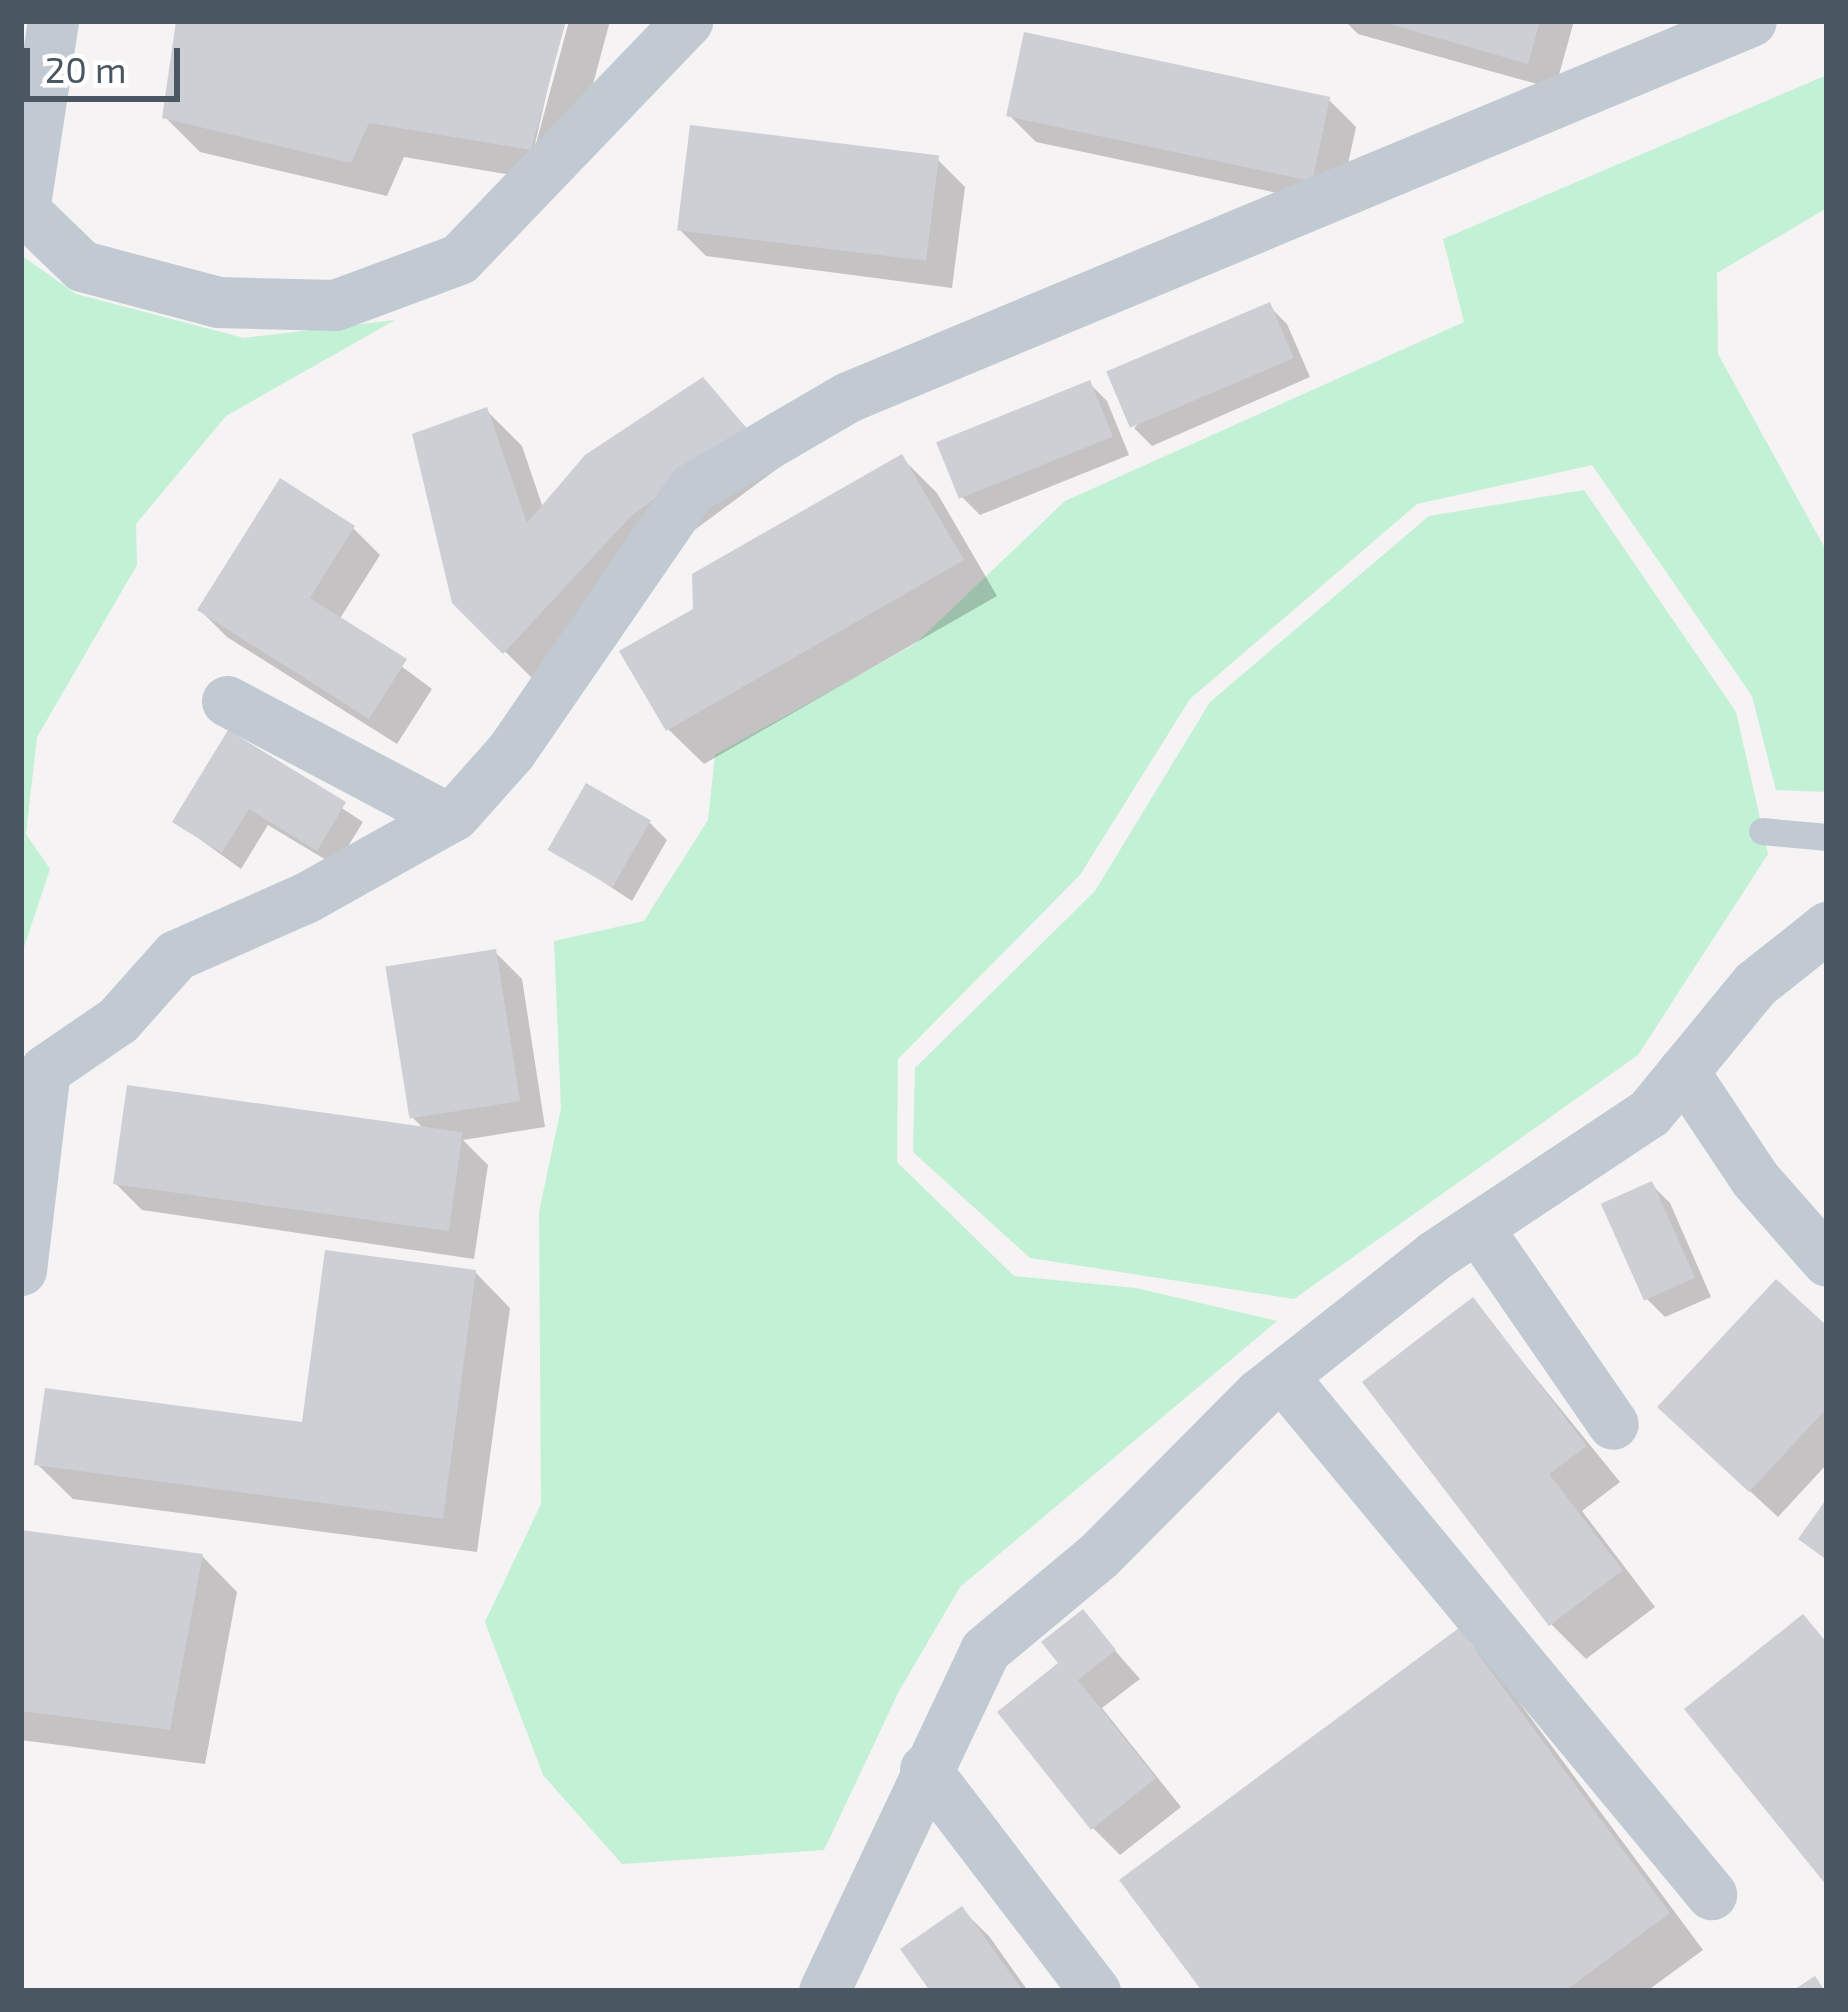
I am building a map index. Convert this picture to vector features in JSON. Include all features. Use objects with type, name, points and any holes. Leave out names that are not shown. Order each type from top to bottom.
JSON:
[{"type":"street","points":[[53,21],[24,210],[82,266],[218,302],[335,305],[459,259],[687,21]]},
{"type":"street","points":[[21,1270],[45,1070],[118,1020],[176,955],[307,897],[448,818],[511,751],[692,488],[848,397],[1751,21]]},
{"type":"street","points":[[227,701],[448,818]]},
{"type":"street","points":[[824,1991],[985,1650],[1099,1556],[1282,1376],[1477,1227],[1649,1113],[1755,984],[1827,927]]},
{"type":"street","points":[[1683,1071],[1755,1179],[1827,1261]]},
{"type":"street","points":[[1477,1227],[1613,1424]]},
{"type":"street","points":[[1282,1376],[1712,1894]]},
{"type":"street","points":[[925,1769],[1094,1991]]},
{"type":"lane","points":[[1762,831],[1827,837]]},
{"type":"green space","points":[[1827,75],[1827,208],[1717,273],[1718,354],[1827,552],[1827,792],[1776,790],[1752,696],[1592,465],[1417,504],[1190,699],[1080,875],[898,1059],[897,1162],[1014,1276],[1136,1288],[1277,1321],[960,1587],[899,1691],[824,1850],[622,1864],[543,1775],[485,1622],[541,1504],[539,1212],[561,1108],[554,941],[644,921],[708,820],[715,755],[915,644],[1065,501],[1464,322],[1443,239]]},
{"type":"green space","points":[[21,255],[76,294],[244,338],[395,320],[226,416],[136,524],[137,565],[37,737],[26,834],[50,869],[21,956]]},
{"type":"green space","points":[[1584,490],[1736,712],[1768,854],[1638,1055],[1294,1299],[1030,1258],[913,1152],[915,1068],[1095,891],[1210,702],[1429,516]]},
{"type":"building","points":[[176,21],[566,21],[531,150],[369,123],[351,163],[162,118]]},
{"type":"building","points":[[1379,21],[1540,21],[1528,64]]},
{"type":"building","points":[[1024,32],[1330,97],[1312,181],[1006,116]]},
{"type":"building","points":[[690,125],[939,156],[926,261],[677,230]]},
{"type":"building","points":[[1270,302],[1294,358],[1130,428],[1106,372]]},
{"type":"building","points":[[703,377],[748,430],[631,516],[503,654],[452,603],[412,434],[487,407],[527,523],[585,455]]},
{"type":"building","points":[[1090,380],[1113,437],[959,499],[936,442]]},
{"type":"building","points":[[902,454],[964,560],[666,731],[619,651],[693,609],[692,574]]},
{"type":"building","points":[[280,478],[355,526],[310,598],[407,659],[369,719],[197,610]]},
{"type":"building","points":[[228,730],[346,802],[317,851],[249,809],[222,853],[172,822]]},
{"type":"building","points":[[586,783],[651,820],[612,887],[548,850]]},
{"type":"building","points":[[496,949],[520,1101],[409,1119],[385,967]]},
{"type":"building","points":[[127,1085],[463,1132],[449,1231],[113,1184]]},
{"type":"building","points":[[1652,1181],[1695,1278],[1644,1301],[1601,1204]]},
{"type":"building","points":[[325,1250],[476,1270],[443,1519],[34,1465],[45,1388],[302,1422]]},
{"type":"building","points":[[1776,1279],[1827,1326],[1827,1408],[1749,1492],[1657,1407]]},
{"type":"building","points":[[1473,1297],[1587,1446],[1549,1474],[1623,1570],[1549,1626],[1362,1382]]},
{"type":"building","points":[[1827,1498],[1827,1560],[1798,1539]]},
{"type":"building","points":[[21,1530],[203,1554],[170,1730],[21,1711]]},
{"type":"building","points":[[1083,1609],[1116,1650],[1078,1680],[1156,1778],[1091,1830],[997,1712],[1058,1663],[1041,1642]]},
{"type":"building","points":[[1803,1614],[1827,1643],[1827,1886],[1684,1709]]},
{"type":"building","points":[[1459,1628],[1670,1913],[1565,1991],[1202,1991],[1119,1880]]},
{"type":"building","points":[[962,1906],[1023,1991],[930,1991],[900,1949]]},
{"type":"building","points":[[1815,1976],[1825,1991],[1792,1991]]}]
